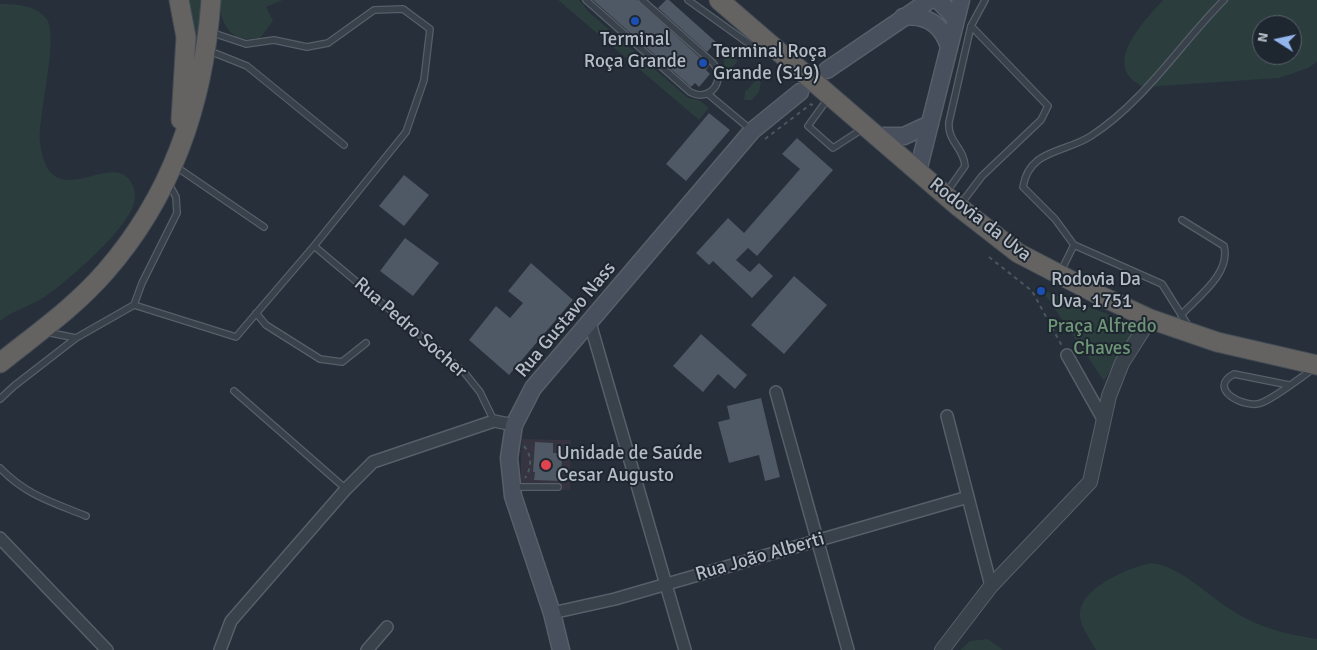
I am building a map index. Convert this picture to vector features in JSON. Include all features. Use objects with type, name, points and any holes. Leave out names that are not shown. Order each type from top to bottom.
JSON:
[{"type":"highway","points":[[170,173],[184,104],[186,37],[179,0]]},
{"type":"highway","points":[[0,364],[73,305],[106,272],[140,228],[170,173],[199,91],[211,0]]},
{"type":"highway","name":"Rodovia da Uva","points":[[719,0],[952,201],[1018,253],[1150,319],[1218,342],[1317,365]]},
{"type":"main road","points":[[827,70],[930,0]]},
{"type":"main road","points":[[937,0],[956,19]]},
{"type":"main road","points":[[937,0],[940,28],[949,47]]},
{"type":"main road","points":[[918,171],[960,0]]},
{"type":"main road","points":[[903,17],[923,17],[940,28]]},
{"type":"main road","name":"Rua Gustavo Nass","points":[[561,650],[552,613],[512,496],[509,458],[514,425],[532,388],[590,323],[752,131],[800,92]]},
{"type":"main road","points":[[871,132],[904,136],[930,124]]},
{"type":"street","points":[[942,650],[991,586],[1090,482],[1109,396],[1122,363],[1150,319]]},
{"type":"street","points":[[590,323],[685,650]]},
{"type":"street","points":[[1067,355],[1103,419]]},
{"type":"street","points":[[776,392],[816,542],[848,650]]},
{"type":"street","points":[[948,416],[991,586]]},
{"type":"street","points":[[220,650],[231,621],[346,489],[373,462],[494,421],[514,425]]},
{"type":"street","name":"Rua João Alberti","points":[[552,613],[585,607],[968,497]]},
{"type":"street","points":[[0,538],[107,650]]},
{"type":"street","points":[[367,650],[387,627]]},
{"type":"lane","points":[[586,0],[690,92],[698,95],[708,94],[717,85],[719,73],[717,68],[642,0]]},
{"type":"lane","points":[[688,0],[755,48],[791,63]]},
{"type":"lane","points":[[952,201],[965,166],[962,153],[948,133],[949,122],[971,26],[985,0]]},
{"type":"lane","points":[[1193,333],[1162,284],[1074,245],[1055,220],[1023,187],[1025,175],[1042,156],[1091,136],[1137,99],[1197,28],[1224,0]]},
{"type":"lane","points":[[134,305],[236,337],[314,246],[406,132],[424,80],[430,30],[403,8],[374,10],[328,43],[307,47],[274,40],[246,44],[207,40]]},
{"type":"lane","points":[[952,201],[982,176],[1041,120],[1048,110],[1046,102],[971,26]]},
{"type":"lane","points":[[207,40],[247,66],[344,145]]},
{"type":"lane","points":[[708,94],[752,131]]},
{"type":"lane","points":[[830,95],[808,126],[833,148],[871,132]]},
{"type":"lane","points":[[170,173],[264,227]]},
{"type":"lane","points":[[0,399],[76,338],[134,305],[142,283],[177,213],[176,198],[170,173]]},
{"type":"lane","points":[[1181,315],[1217,277],[1226,255],[1224,246],[1182,220]]},
{"type":"lane","points":[[1059,275],[1074,245]]},
{"type":"lane","name":"Rua Pedro Socher","points":[[314,246],[464,372],[480,392],[494,421]]},
{"type":"lane","points":[[256,313],[266,325],[320,359],[342,362],[366,343]]},
{"type":"lane","points":[[41,330],[76,338]]},
{"type":"lane","points":[[1289,384],[1234,374],[1227,378],[1224,383],[1225,391],[1232,398],[1252,404],[1261,404],[1317,365]]},
{"type":"lane","points":[[234,391],[346,489]]},
{"type":"lane","points":[[0,468],[16,484],[33,495],[86,516]]},
{"type":"lane","points":[[512,488],[558,487]]},
{"type":"path","points":[[989,257],[1032,291],[1067,355]]},
{"type":"shaded area","name":"Unidade de Saúde Cesar Augusto","points":[[522,439],[571,440],[570,490],[520,489]]},
{"type":"green space","points":[[189,0],[206,0],[197,44]]},
{"type":"green space","points":[[220,0],[283,0],[266,7],[273,21],[260,38],[242,39],[230,32],[224,22]]},
{"type":"green space","points":[[558,0],[579,0],[589,12],[688,98],[699,100],[709,108],[699,120]]},
{"type":"green space","points":[[1163,0],[1317,0],[1317,62],[1308,68],[1279,78],[1144,87],[1131,78],[1125,68],[1125,56],[1129,44],[1145,20]]},
{"type":"green space","points":[[0,4],[19,5],[36,10],[46,18],[50,27],[50,57],[40,129],[40,141],[45,164],[55,176],[67,180],[109,172],[122,174],[131,182],[135,195],[129,214],[110,240],[69,278],[46,296],[0,321]]},
{"type":"green space","points":[[721,46],[738,61],[730,70],[724,70],[724,58],[717,51]]},
{"type":"green space","points":[[758,78],[761,83],[759,92],[752,100],[744,100],[745,92]]},
{"type":"green space","name":"Praça Alfredo Chaves","points":[[1042,290],[1119,318],[1134,330],[1104,381]]},
{"type":"green space","points":[[1151,563],[1174,570],[1223,605],[1253,622],[1284,632],[1317,639],[1317,650],[1096,650],[1081,621],[1080,611],[1083,602],[1098,586],[1131,569]]},
{"type":"green space","points":[[988,639],[1003,650],[960,650],[970,641]]},
{"type":"building","points":[[593,0],[637,0],[709,66],[706,70],[710,74],[699,87],[695,83],[691,87]]},
{"type":"building","points":[[666,0],[669,0],[716,42],[707,52],[658,8]]},
{"type":"building","points":[[709,113],[730,130],[686,181],[666,164]]},
{"type":"building","points":[[797,138],[833,170],[757,256],[748,248],[736,260],[750,272],[759,263],[773,276],[752,298],[713,261],[709,265],[696,253],[728,218],[744,233],[800,169],[782,154]]},
{"type":"building","points":[[404,175],[429,195],[404,226],[379,206]]},
{"type":"building","points":[[405,238],[439,263],[413,296],[380,271]]},
{"type":"building","points":[[531,263],[573,300],[509,375],[469,340],[496,306],[510,318],[523,303],[508,291]]},
{"type":"building","points":[[794,276],[827,305],[784,354],[751,325]]},
{"type":"building","points":[[701,334],[747,375],[735,389],[718,374],[703,392],[673,366]]},
{"type":"building","points":[[761,398],[780,477],[765,481],[759,455],[729,463],[718,422],[730,419],[727,406]]},
{"type":"building","points":[[535,442],[553,443],[553,453],[562,453],[561,481],[534,480]]},
{"type":"place","name":"Terminal Roça Grande","points":[[635,21]]},
{"type":"place","name":"Terminal Roça Grande (S19)","points":[[703,63]]},
{"type":"place","name":"Rodovia Da Uva, 1751","points":[[1041,291]]},
{"type":"place","name":"Unidade de Saúde Cesar Augusto","points":[[546,465]]}]
